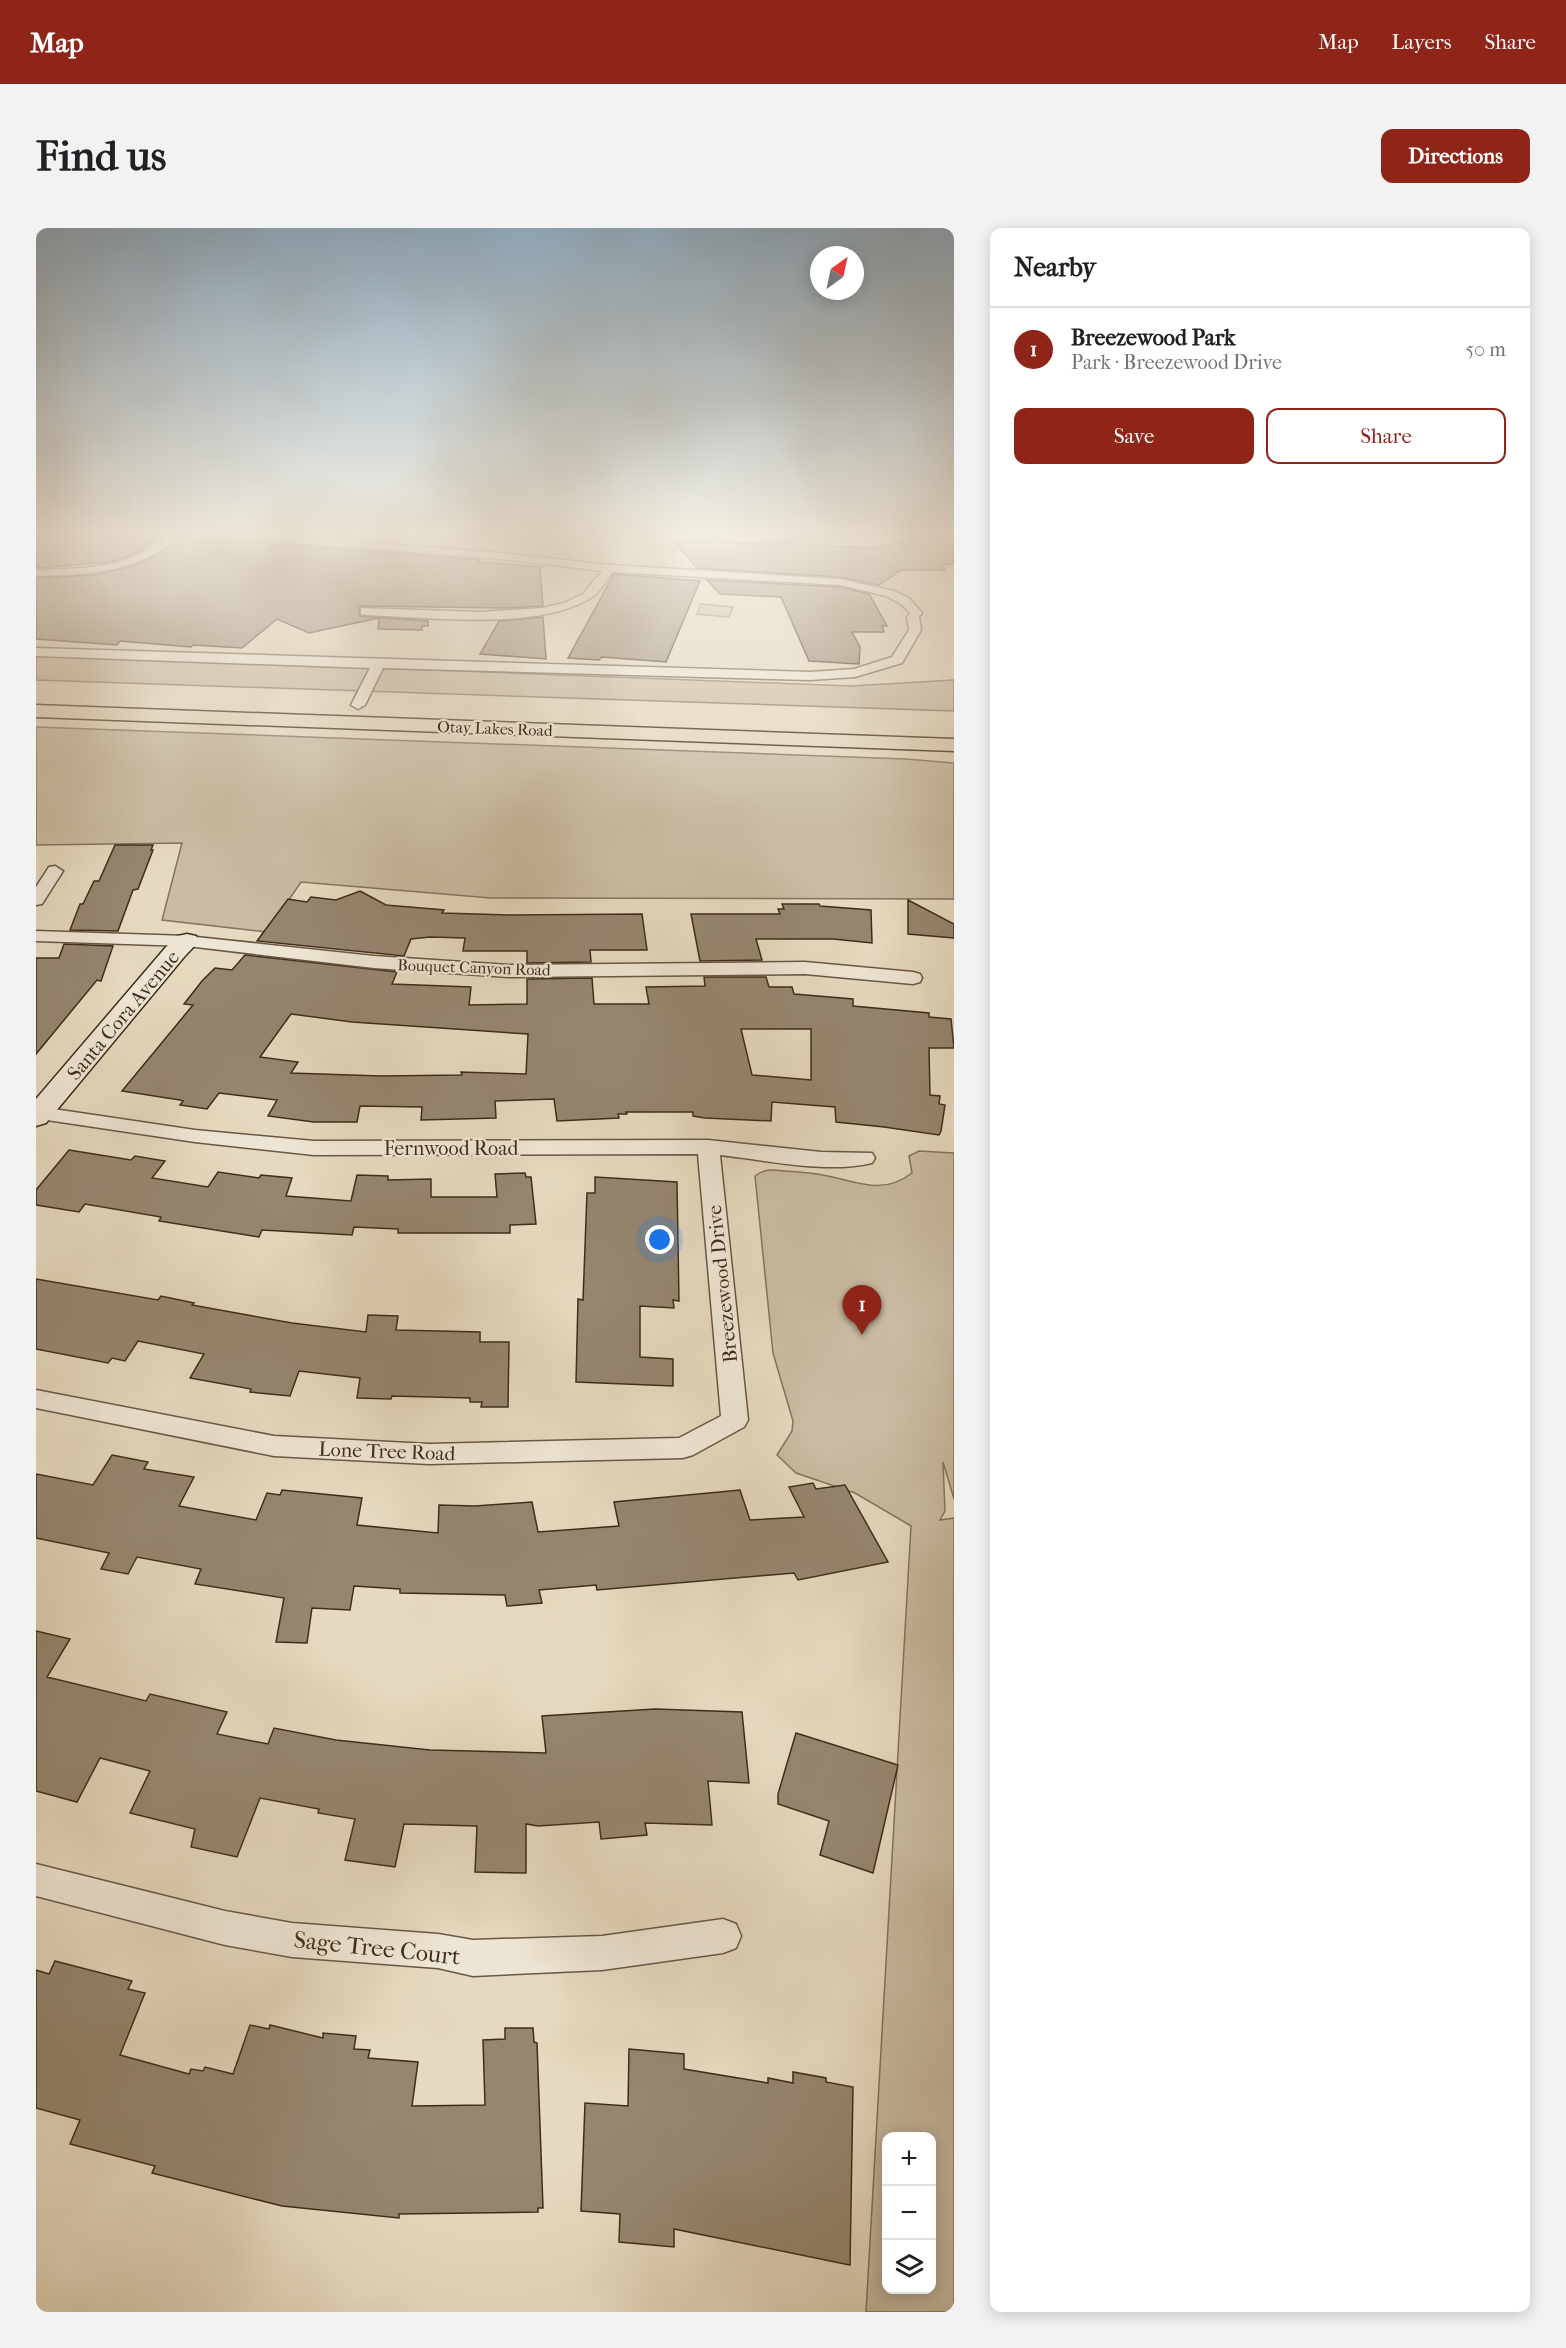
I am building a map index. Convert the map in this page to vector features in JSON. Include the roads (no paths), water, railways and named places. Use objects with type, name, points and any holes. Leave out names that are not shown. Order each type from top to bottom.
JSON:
[{"type":"main road","name":"Otay Lakes Road","points":[[36,693],[688,717]]},
{"type":"main road","name":"Otay Lakes Road","points":[[36,711],[954,746]]},
{"type":"street","points":[[36,652],[810,676],[855,673],[897,660],[914,631]]},
{"type":"street","points":[[358,705],[378,664]]},
{"type":"street","points":[[36,900],[55,871]]},
{"type":"street","name":"Bouquet Canyon Road","points":[[36,936],[187,941],[374,962],[509,971],[805,968],[913,978]]},
{"type":"street","name":"Santa Cora Avenue","points":[[38,1115],[175,952],[187,941]]},
{"type":"street","name":"Fernwood Road","points":[[38,1115],[195,1136],[314,1148],[708,1147],[821,1159],[864,1158]]},
{"type":"street","name":"Breezewood Drive","points":[[708,1147],[735,1420]]},
{"type":"street","name":"Lone Tree Road","points":[[36,1399],[274,1446],[429,1454],[683,1449],[735,1420]]},
{"type":"street","name":"Sage Tree Court","points":[[36,1880],[208,1924],[292,1940],[438,1951],[473,1958],[602,1953],[723,1936]]},
{"type":"place","name":"Breezewood Park","points":[[862,1335]]}]
